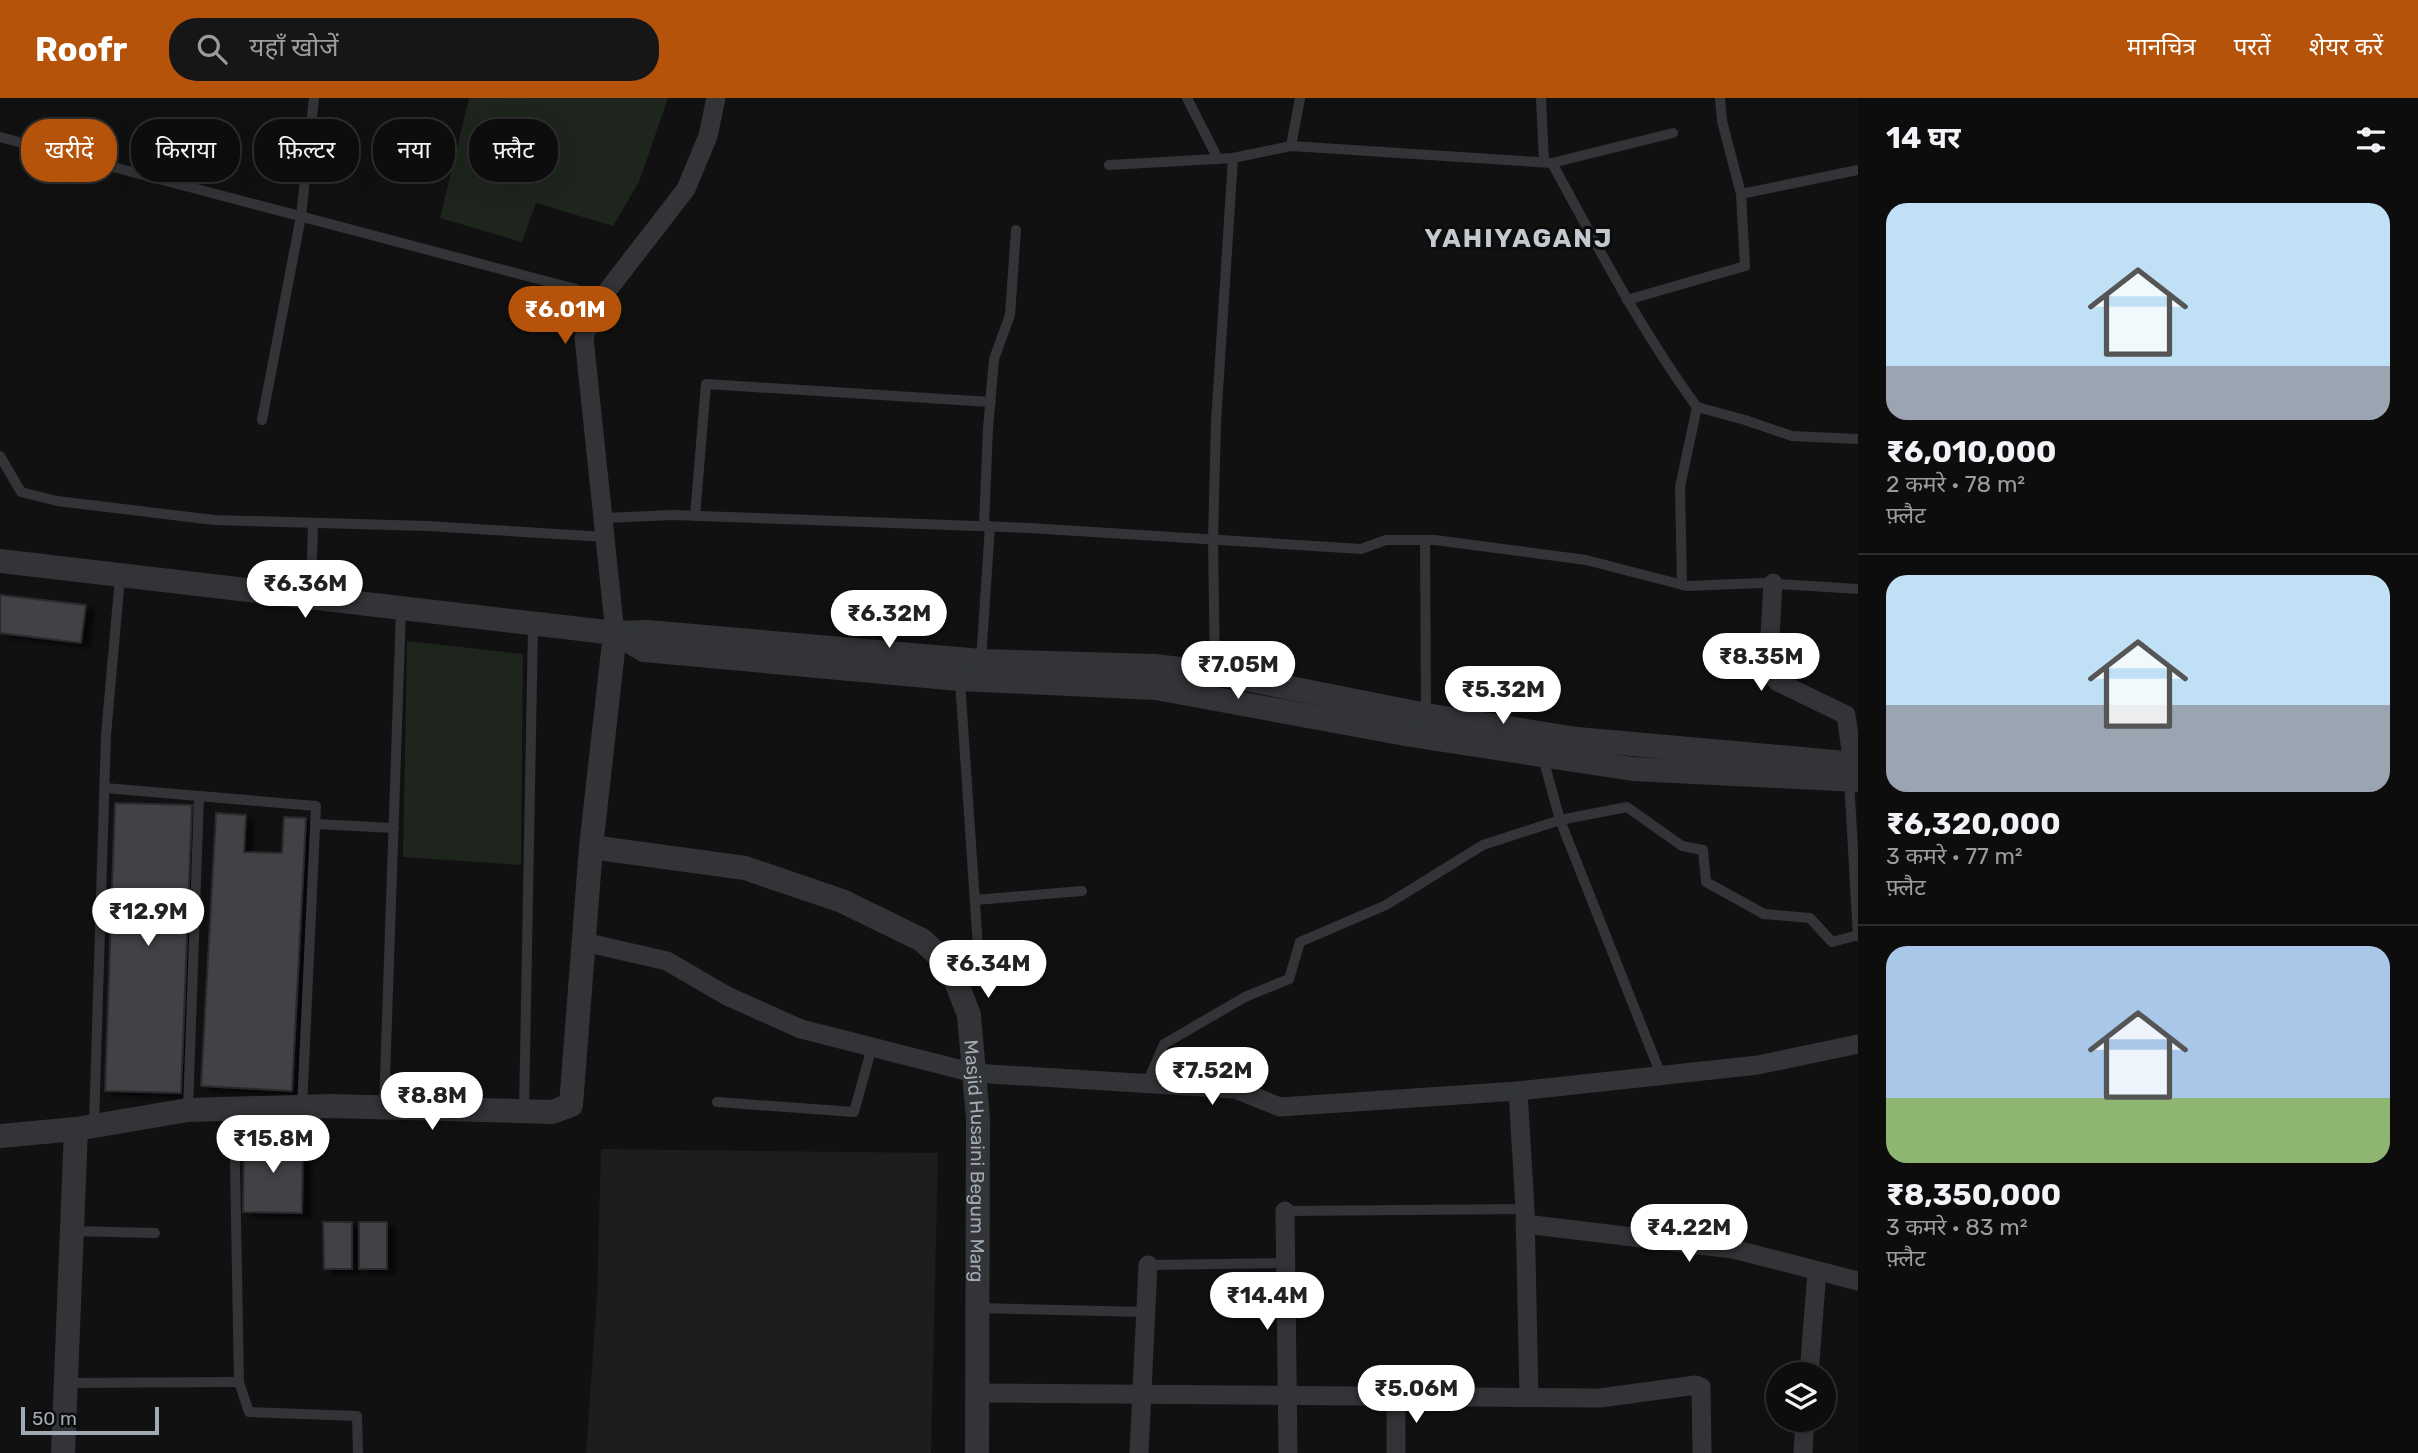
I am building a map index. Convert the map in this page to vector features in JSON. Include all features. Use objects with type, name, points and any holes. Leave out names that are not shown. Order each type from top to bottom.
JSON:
[{"type":"street","points":[[0,1136],[85,1127],[188,1110],[302,1107],[552,1112],[571,1105],[591,847],[615,633],[584,338],[594,307],[686,189],[708,136],[716,98]]},
{"type":"street","points":[[0,561],[615,633],[647,632],[981,661],[1154,666],[1215,673],[1426,715],[1577,739],[1855,772]]},
{"type":"street","points":[[1773,583],[1768,671],[1778,682],[1846,715],[1855,772]]},
{"type":"street","points":[[615,633],[645,650],[960,679],[1156,688],[1411,736],[1633,769],[1855,772]]},
{"type":"street","name":"Masjid Husaini Begum Marg","points":[[591,847],[745,868],[842,901],[922,940],[950,966],[969,1015],[978,1119],[977,1453]]},
{"type":"street","points":[[584,942],[667,961],[727,996],[801,1029],[974,1073],[1235,1089],[1280,1107],[1518,1090],[1661,1076],[1758,1065],[1858,1044]]},
{"type":"street","points":[[1518,1090],[1525,1217],[1529,1397]]},
{"type":"street","points":[[63,1453],[72,1230],[85,1127]]},
{"type":"street","points":[[1286,1211],[1288,1453]]},
{"type":"street","points":[[1525,1217],[1733,1250],[1858,1281]]},
{"type":"street","points":[[1139,1453],[1148,1265]]},
{"type":"street","points":[[1810,1362],[1817,1271]]},
{"type":"street","points":[[977,1393],[1600,1398],[1696,1385],[1701,1387],[1702,1453]]},
{"type":"street","points":[[1396,1396],[1396,1453]]},
{"type":"street","points":[[1802,1453],[1804,1432]]},
{"type":"lane","points":[[262,420],[301,216],[314,98]]},
{"type":"lane","points":[[1187,98],[1218,159]]},
{"type":"lane","points":[[1291,146],[1300,98]]},
{"type":"lane","points":[[1541,98],[1548,162],[1665,363],[1697,407],[1792,436],[1858,439]]},
{"type":"lane","points":[[1627,300],[1745,266],[1741,194],[1722,121],[1720,98]]},
{"type":"lane","points":[[1109,165],[1233,158],[1291,146],[1548,162],[1673,133]]},
{"type":"lane","points":[[0,137],[576,289],[594,307]]},
{"type":"lane","points":[[1215,673],[1213,540],[1216,422],[1233,158]]},
{"type":"lane","points":[[1741,194],[1858,170]]},
{"type":"lane","points":[[981,661],[990,402],[995,359],[1010,315],[1016,230]]},
{"type":"lane","points":[[695,516],[706,384],[990,402]]},
{"type":"lane","points":[[1682,585],[1680,487],[1697,407]]},
{"type":"lane","points":[[0,456],[21,492],[57,500],[214,520],[605,528],[695,516],[987,526],[1361,549],[1385,540],[1425,540],[1586,560],[1682,585],[1773,583],[1858,589]]},
{"type":"lane","points":[[311,598],[313,523]]},
{"type":"lane","points":[[1425,540],[1426,715]]},
{"type":"lane","points":[[85,1127],[106,735],[121,575]]},
{"type":"lane","points":[[384,1108],[401,609]]},
{"type":"lane","points":[[524,1112],[533,625]]},
{"type":"lane","points":[[958,986],[981,977],[960,679]]},
{"type":"lane","points":[[1542,755],[1560,820],[1661,1076]]},
{"type":"lane","points":[[1146,1083],[1164,1044],[1245,998],[1289,979],[1300,942],[1386,905],[1483,845],[1560,820],[1627,807],[1682,846],[1703,850],[1706,882],[1734,898],[1764,914],[1811,918],[1832,942],[1858,936],[1855,772]]},
{"type":"lane","points":[[105,788],[316,806],[302,1107]]},
{"type":"lane","points":[[188,1110],[199,796]]},
{"type":"lane","points":[[315,824],[394,828]]},
{"type":"lane","points":[[975,900],[1082,891]]},
{"type":"lane","points":[[717,1102],[854,1112],[872,1047]]},
{"type":"lane","points":[[234,1109],[239,1382],[249,1412],[357,1416],[358,1453]]},
{"type":"lane","points":[[1286,1211],[1525,1217]]},
{"type":"lane","points":[[72,1230],[155,1233]]},
{"type":"lane","points":[[1148,1265],[1286,1263]]},
{"type":"lane","points":[[978,1308],[1147,1312]]},
{"type":"lane","points":[[66,1383],[239,1382]]},
{"type":"shaded area","points":[[469,98],[668,98],[639,182],[613,226],[536,203],[522,242],[440,218],[449,182],[455,182],[455,156]]},
{"type":"shaded area","points":[[407,641],[523,654],[521,865],[403,857]]},
{"type":"shaded area","points":[[601,1149],[938,1153],[931,1453],[586,1453],[597,1297]]},
{"type":"building","points":[[0,595],[86,605],[81,643],[0,633]]},
{"type":"building","points":[[115,803],[192,805],[181,1093],[105,1091]]},
{"type":"building","points":[[216,813],[246,815],[244,852],[282,853],[284,817],[306,818],[292,1091],[201,1086]]},
{"type":"building","points":[[244,1137],[303,1138],[302,1213],[243,1212]]},
{"type":"building","points":[[323,1222],[352,1222],[352,1269],[324,1269]]},
{"type":"building","points":[[359,1222],[387,1222],[387,1269],[359,1269]]},
{"type":"district","name":"YAHIYAGANJ","points":[[1519,238]]}]
